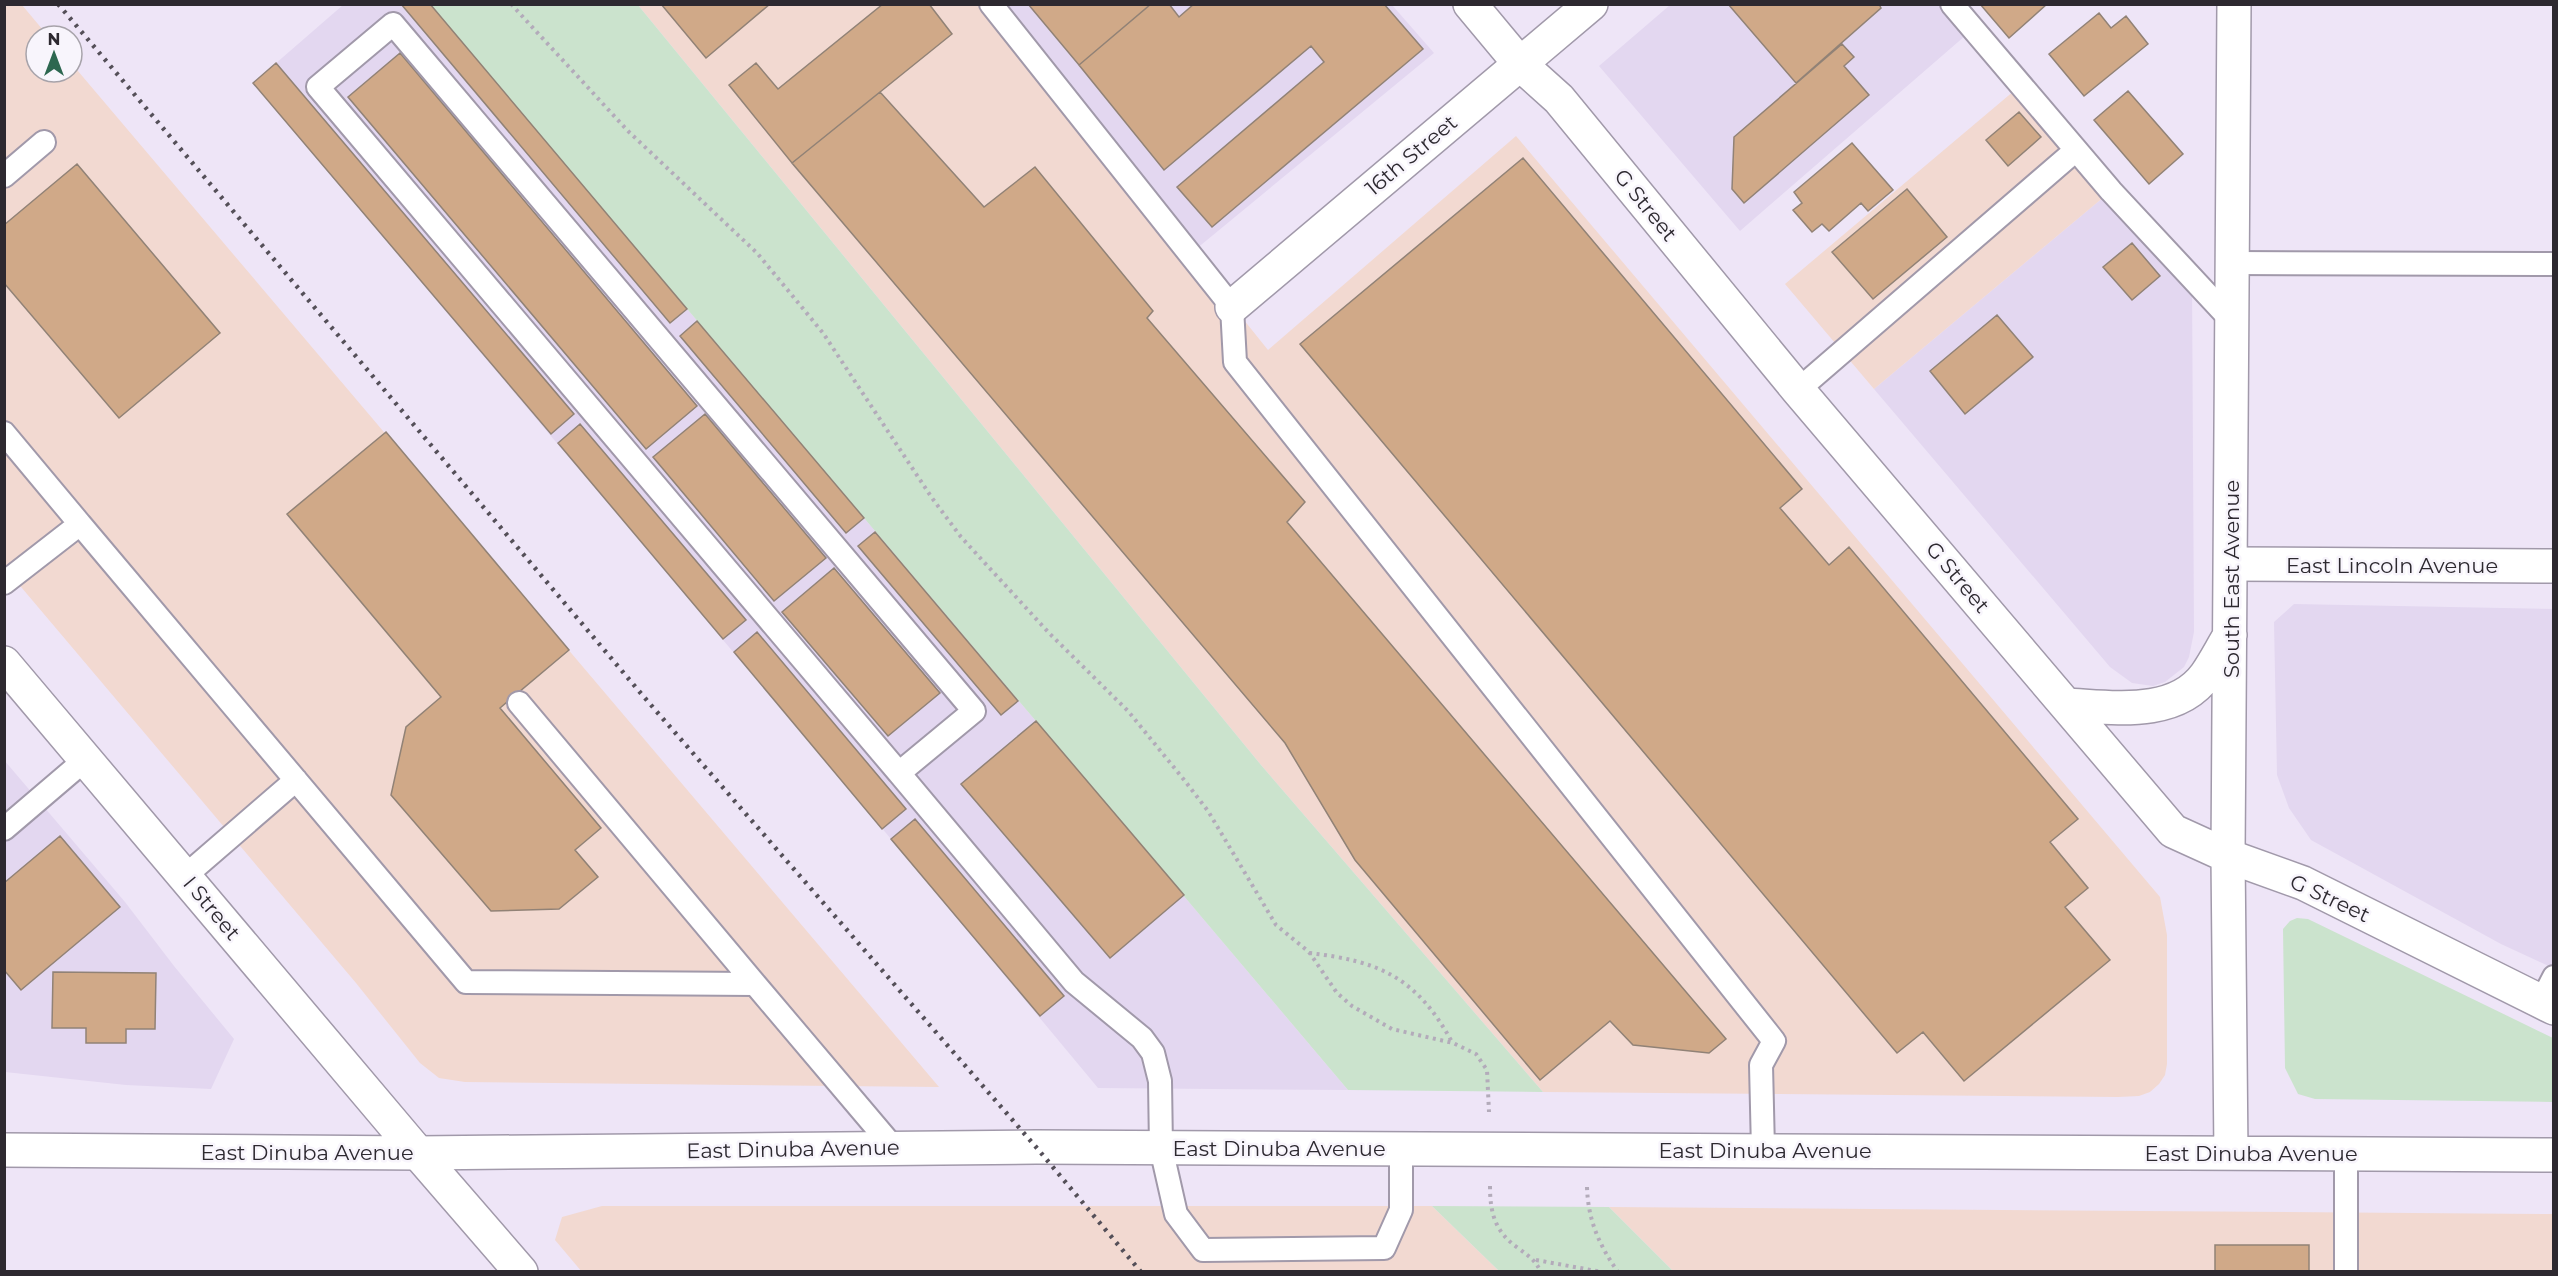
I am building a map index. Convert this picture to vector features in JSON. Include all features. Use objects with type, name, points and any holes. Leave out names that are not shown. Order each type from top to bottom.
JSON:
[{"type":"street","name":"G Street","points":[[1470,4],[1520,63],[1559,99],[1798,390],[2173,831],[2228,856],[2303,883],[2549,996]]},
{"type":"street","name":"16th Street","points":[[1232,307],[1591,4]]},
{"type":"street","name":"South East Avenue","points":[[2231,1153],[2228,856],[2234,4]]},
{"type":"street","name":"East Lincoln Avenue","points":[[2231,564],[2553,566]]},
{"type":"street","points":[[2066,705],[2149,706],[2180,697],[2205,675],[2230,633]]},
{"type":"street","name":"I Street","points":[[4,663],[521,1272]]},
{"type":"street","name":"East Dinuba Avenue","points":[[4,1150],[418,1153],[892,1147],[2553,1155]]},
{"type":"lane","points":[[991,4],[1232,307],[1235,363],[1774,1041],[1761,1065],[1763,1150]]},
{"type":"lane","points":[[1952,4],[2177,265],[2232,321]]},
{"type":"lane","points":[[899,774],[974,711],[393,24],[318,87],[1074,982],[1142,1038],[1153,1053],[1160,1081],[1161,1148],[1176,1214],[1203,1250],[1384,1248],[1401,1210],[1401,1149]]},
{"type":"lane","points":[[4,176],[44,142]]},
{"type":"lane","points":[[1798,390],[2076,150]]},
{"type":"lane","points":[[2233,263],[2553,264]]},
{"type":"lane","points":[[4,433],[466,982],[755,984]]},
{"type":"lane","points":[[4,583],[80,524]]},
{"type":"lane","points":[[519,703],[892,1147]]},
{"type":"lane","points":[[4,829],[86,759]]},
{"type":"lane","points":[[185,876],[296,780]]},
{"type":"lane","points":[[2346,1154],[2346,1272]]},
{"type":"path","points":[[512,4],[628,131],[757,253],[823,333],[932,498],[962,537],[1050,634],[1128,711],[1208,811],[1276,925],[1309,952],[1337,993],[1369,1017],[1392,1029],[1466,1047],[1483,1060],[1488,1070],[1489,1101]]},
{"type":"path","points":[[1309,952],[1350,957],[1398,976],[1423,999],[1453,1043]]},
{"type":"path","points":[[1586,1150],[1587,1207],[1594,1231],[1618,1272]]},
{"type":"path","points":[[1490,1206],[1496,1228],[1515,1247],[1536,1260],[1602,1272]]},
{"type":"path","points":[[1536,1260],[1541,1272]]},
{"type":"shaded area","points":[[4,5],[22,5],[38,24],[24,24],[24,84],[84,84],[84,78],[939,1087],[465,1082],[439,1078],[420,1063],[356,983],[5,568]]},
{"type":"shaded area","points":[[343,5],[430,5],[1348,1090],[1098,1088],[891,839],[253,83]]},
{"type":"shaded area","points":[[638,5],[991,5],[1268,350],[1516,136],[2160,897],[2167,935],[2167,1064],[2165,1075],[2159,1084],[2150,1092],[2139,1096],[2118,1097],[1543,1092],[1261,765]]},
{"type":"shaded area","points":[[991,5],[1392,5],[1434,53],[1190,254]]},
{"type":"shaded area","points":[[1670,5],[1952,5],[1973,29],[1740,231],[1599,66]]},
{"type":"shaded area","points":[[2021,85],[2111,191],[1874,389],[1785,284]]},
{"type":"shaded area","points":[[2111,191],[2192,281],[2194,632],[2189,657],[2184,667],[2165,682],[2153,686],[2132,683],[2110,667],[1874,389]]},
{"type":"shaded area","points":[[2294,604],[2553,609],[2553,968],[2501,944],[2311,840],[2289,808],[2277,775],[2274,622]]},
{"type":"shaded area","points":[[4,760],[125,902],[234,1039],[211,1089],[126,1085],[5,1072]]},
{"type":"shaded area","points":[[602,1206],[1432,1206],[1499,1271],[582,1272],[555,1240],[562,1217]]},
{"type":"shaded area","points":[[1609,1207],[2553,1214],[2553,1271],[1673,1271]]},
{"type":"green space","points":[[430,5],[638,5],[1261,765],[1543,1092],[1348,1090]]},
{"type":"green space","points":[[2297,918],[2308,919],[2553,1038],[2553,1102],[2315,1099],[2298,1094],[2285,1068],[2283,929],[2290,921]]},
{"type":"green space","points":[[1432,1206],[1609,1207],[1673,1271],[1499,1271]]},
{"type":"building","points":[[401,4],[430,4],[687,309],[670,323]]},
{"type":"building","points":[[661,4],[770,4],[706,58]]},
{"type":"building","points":[[883,4],[929,4],[952,34],[792,163],[729,85],[756,63],[778,89]]},
{"type":"building","points":[[1028,4],[1151,4],[1079,65]]},
{"type":"building","points":[[1151,4],[1169,4],[1179,17],[1194,4],[1384,4],[1423,49],[1212,227],[1177,187],[1324,62],[1311,46],[1164,170],[1079,65]]},
{"type":"building","points":[[1728,4],[1879,4],[1881,8],[1796,83]]},
{"type":"building","points":[[1980,4],[2047,4],[2009,38]]},
{"type":"building","points":[[2099,13],[2111,28],[2126,16],[2148,44],[2084,96],[2049,54]]},
{"type":"building","points":[[1842,44],[1854,57],[1844,66],[1869,95],[1744,203],[1732,189],[1734,137]]},
{"type":"building","points":[[400,53],[697,406],[646,449],[348,97]]},
{"type":"building","points":[[276,63],[574,414],[551,434],[253,83]]},
{"type":"building","points":[[2128,91],[2183,154],[2149,184],[2094,120]]},
{"type":"building","points":[[880,92],[984,207],[1035,167],[1153,311],[1147,318],[1305,502],[1287,522],[1726,1039],[1709,1053],[1633,1045],[1610,1021],[1540,1080],[1355,860],[1285,743],[792,163]]},
{"type":"building","points":[[2019,112],[2041,137],[2008,166],[1986,140]]},
{"type":"building","points":[[1852,143],[1893,190],[1868,211],[1861,203],[1829,231],[1822,224],[1812,232],[1793,210],[1802,203],[1794,192]]},
{"type":"building","points":[[1523,158],[1802,489],[1780,508],[1829,565],[1849,547],[2078,819],[2050,842],[2088,888],[2065,907],[2110,960],[1964,1081],[1923,1032],[1897,1053],[1300,344]]},
{"type":"building","points":[[77,164],[220,333],[119,418],[4,283],[4,225]]},
{"type":"building","points":[[1907,189],[1947,237],[1873,299],[1832,252]]},
{"type":"building","points":[[2132,243],[2160,276],[2132,300],[2103,267]]},
{"type":"building","points":[[1997,315],[2033,357],[1965,414],[1930,371]]},
{"type":"building","points":[[697,321],[864,518],[846,533],[680,336]]},
{"type":"building","points":[[705,414],[826,558],[774,601],[653,457]]},
{"type":"building","points":[[580,424],[746,620],[723,639],[558,443]]},
{"type":"building","points":[[386,432],[569,650],[500,708],[601,828],[575,850],[598,877],[559,909],[491,911],[391,795],[406,727],[441,697],[287,514]]},
{"type":"building","points":[[875,532],[1018,701],[1001,715],[858,546]]},
{"type":"building","points":[[834,568],[940,693],[888,736],[782,612]]},
{"type":"building","points":[[757,632],[906,809],[882,829],[734,652]]},
{"type":"building","points":[[1036,721],[1184,895],[1110,958],[961,784]]},
{"type":"building","points":[[915,819],[1064,996],[1040,1016],[891,839]]},
{"type":"building","points":[[60,836],[120,907],[21,990],[4,970],[4,883]]},
{"type":"building","points":[[53,972],[156,973],[155,1029],[126,1029],[126,1043],[86,1043],[86,1028],[52,1028]]},
{"type":"building","points":[[2215,1245],[2309,1245],[2309,1272],[2215,1272]]},
{"type":"railway","points":[[58,4],[644,697],[1036,1147],[1141,1272]]}]
